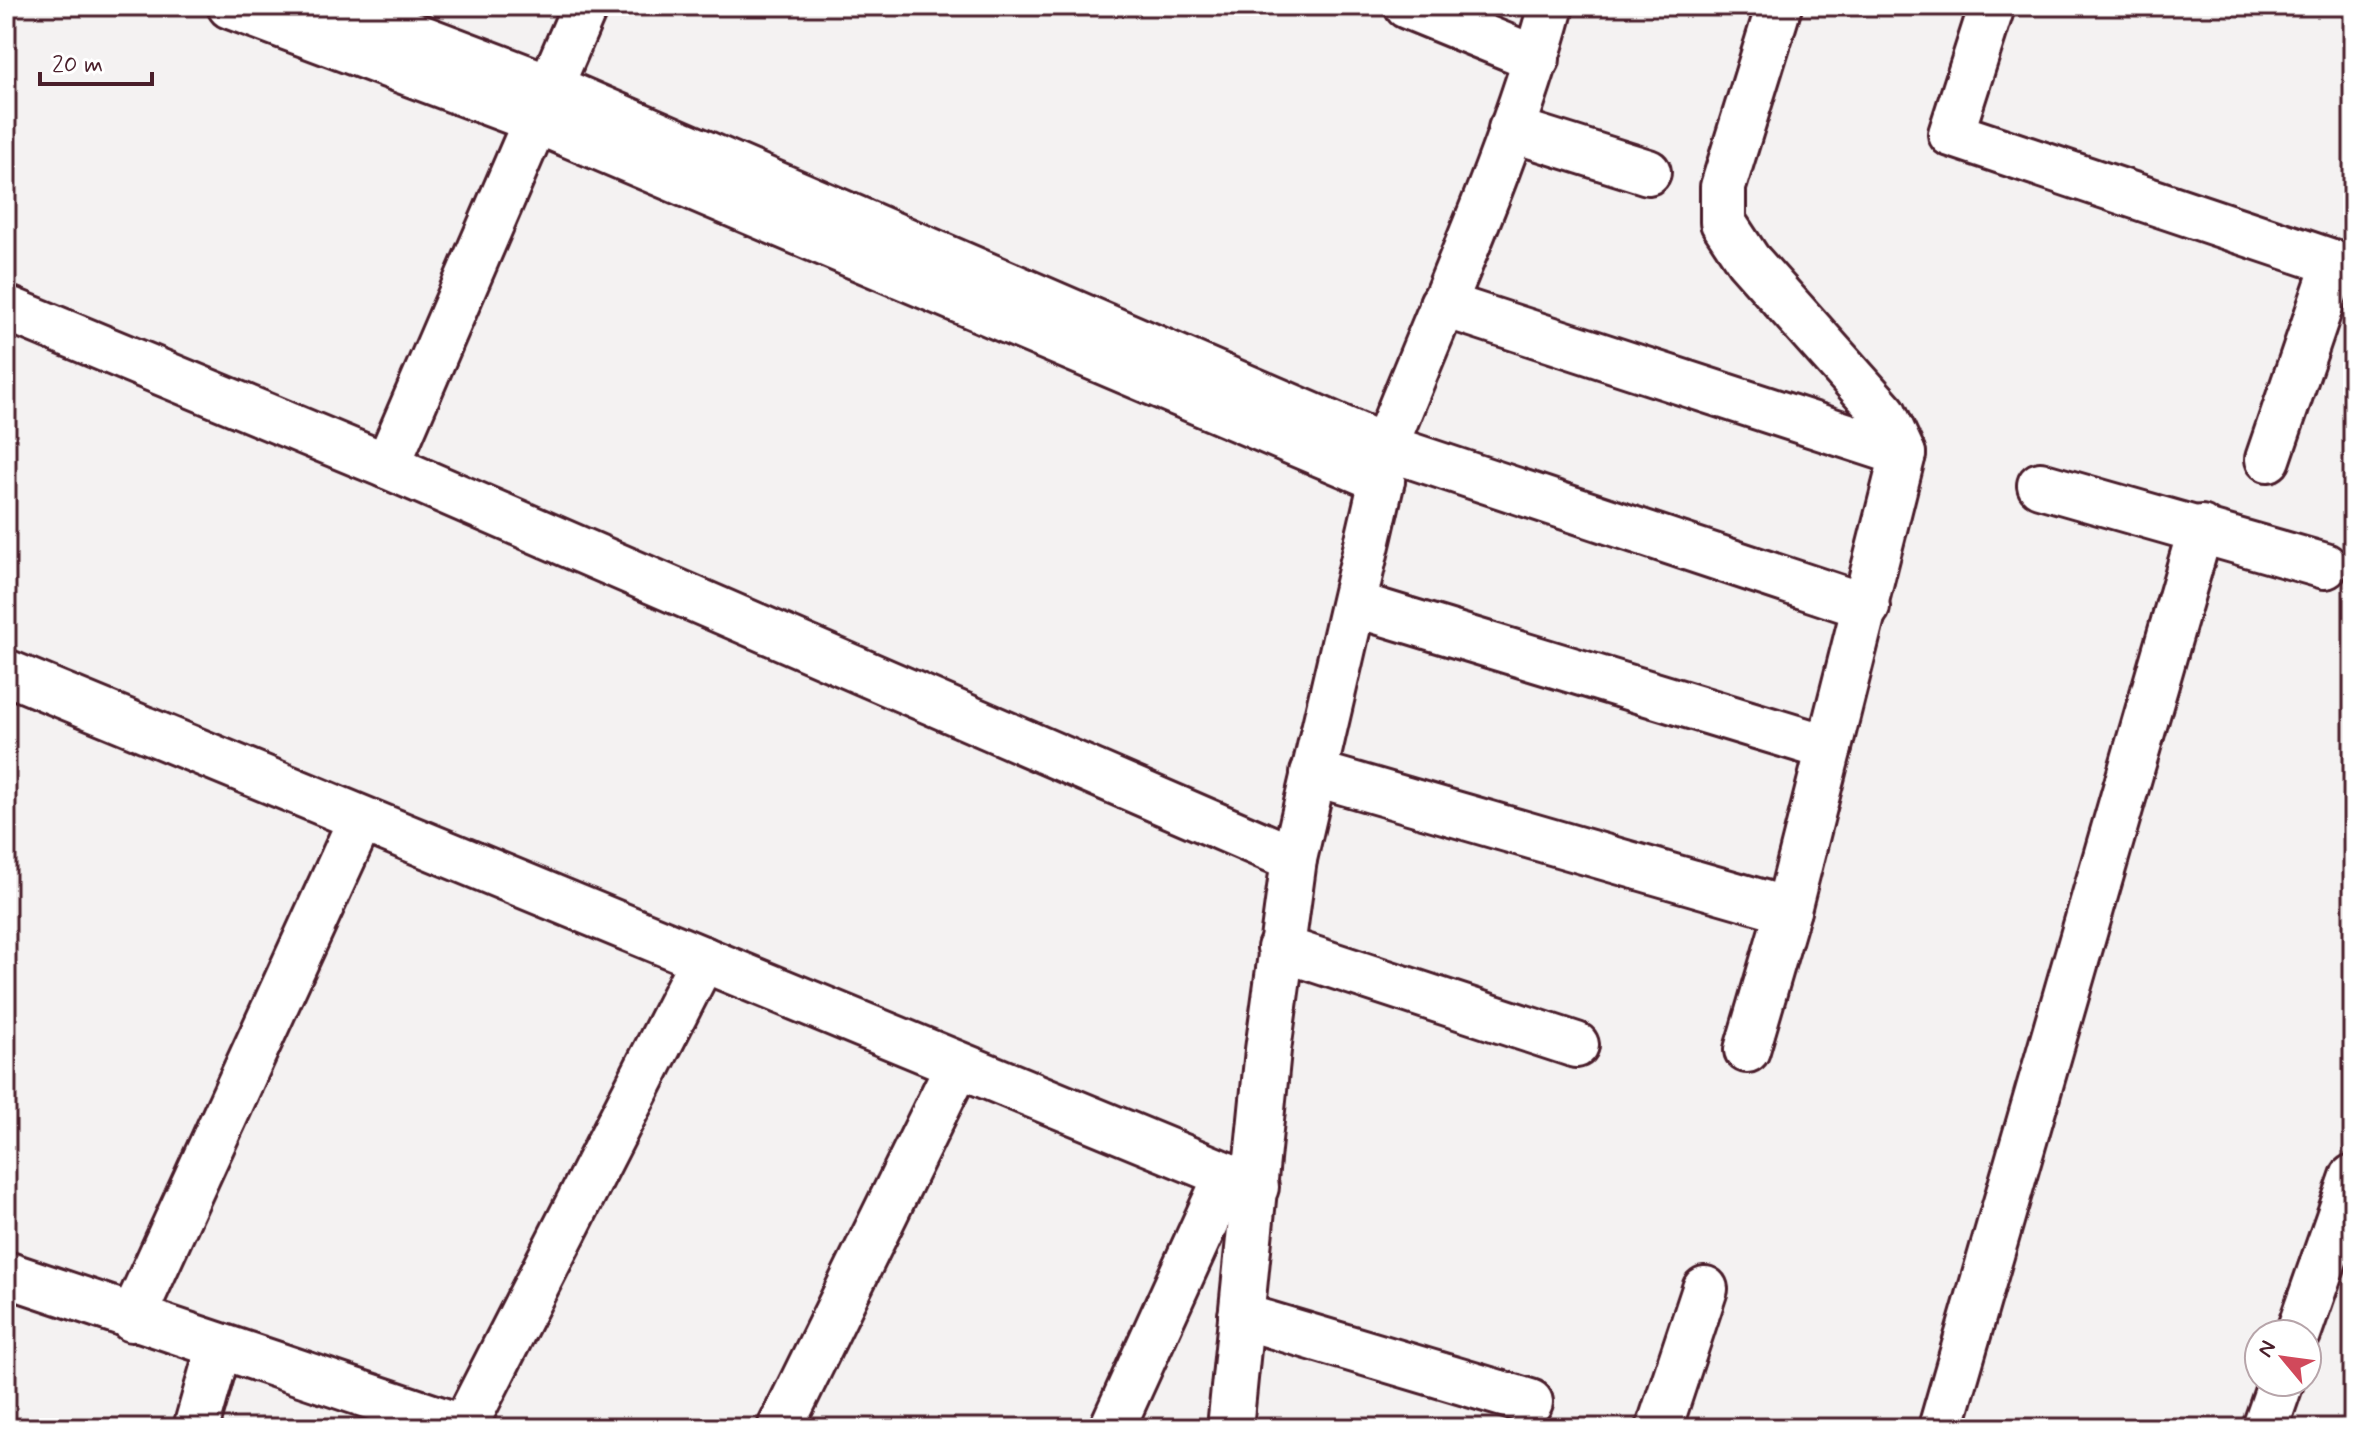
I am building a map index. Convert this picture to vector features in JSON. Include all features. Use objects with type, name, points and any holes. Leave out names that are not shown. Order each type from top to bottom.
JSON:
[{"type":"street","points":[[230,6],[544,104]]},
{"type":"street","points":[[338,6],[544,104],[1384,464],[1867,607]]},
{"type":"street","points":[[387,466],[585,6]]},
{"type":"street","points":[[1407,6],[1537,59]]},
{"type":"street","points":[[1230,1428],[1241,1316],[1242,1181],[1294,859],[1313,773],[1384,464],[1537,59],[1551,6]]},
{"type":"street","points":[[1747,1050],[1788,910],[1867,607],[1903,454],[1884,413],[1748,260],[1723,222],[1723,187],[1779,6]]},
{"type":"street","points":[[1992,6],[1951,134],[2344,266],[2268,459]]},
{"type":"street","points":[[1511,129],[1648,172]]},
{"type":"street","points":[[1442,304],[1903,454]]},
{"type":"street","points":[[6,308],[387,466],[1294,859]]},
{"type":"street","points":[[2040,485],[2201,528],[2325,566]]},
{"type":"street","points":[[1941,1428],[2201,528]]},
{"type":"street","points":[[1354,604],[1829,748]]},
{"type":"street","points":[[6,672],[1242,1181]]},
{"type":"street","points":[[1313,773],[1788,910]]},
{"type":"street","points":[[132,1319],[361,819]]},
{"type":"street","points":[[1280,948],[1576,1045]]},
{"type":"street","points":[[6,1274],[219,1347],[374,1413],[465,1428],[703,959]]},
{"type":"street","points":[[780,1428],[958,1065]]},
{"type":"street","points":[[1112,1428],[1242,1181]]},
{"type":"street","points":[[2304,1318],[2352,1185]]},
{"type":"street","points":[[1659,1428],[1705,1289]]},
{"type":"street","points":[[1241,1316],[1530,1402]]},
{"type":"street","points":[[196,1428],[219,1347]]},
{"type":"street","points":[[2265,1428],[2275,1398]]}]
